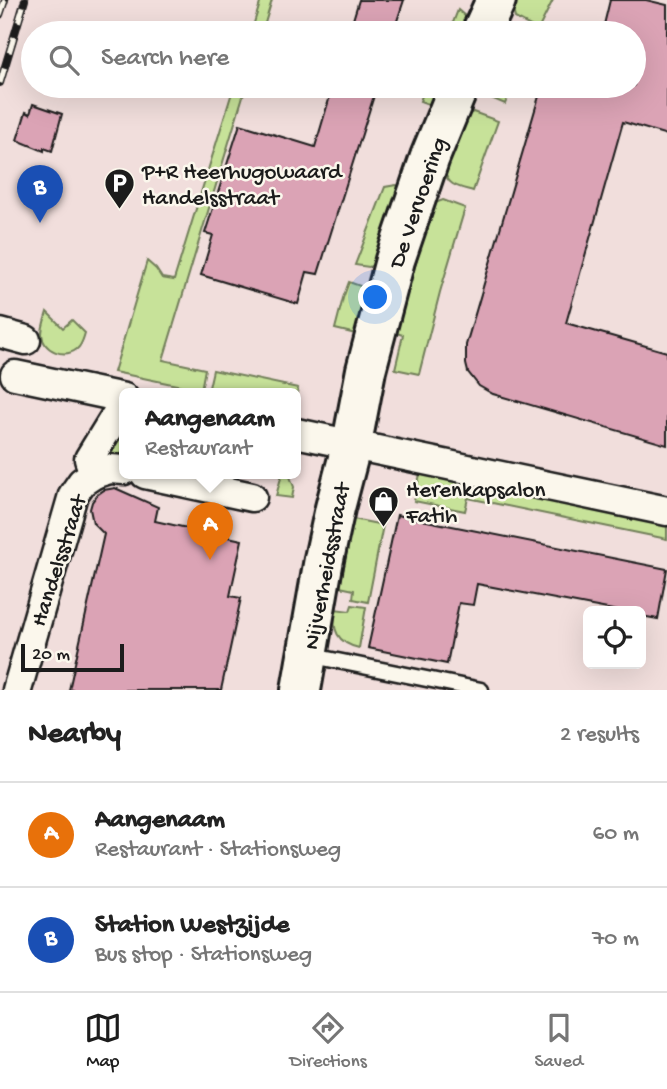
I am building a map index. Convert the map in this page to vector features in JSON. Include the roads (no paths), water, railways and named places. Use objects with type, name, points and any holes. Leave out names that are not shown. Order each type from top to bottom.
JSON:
[{"type":"street","points":[[486,21],[496,0]]},
{"type":"street","name":"De Vervoering","points":[[352,443],[366,370],[396,260],[430,157],[454,98]]},
{"type":"street","points":[[16,375],[119,399]]},
{"type":"street","name":"Handelsstraat","points":[[17,690],[73,495],[82,482],[94,474],[89,459],[119,408]]},
{"type":"street","points":[[301,434],[667,511]]},
{"type":"street","name":"Nijverheidsstraat","points":[[304,672],[324,559],[352,443]]},
{"type":"street","points":[[94,474],[110,469],[119,470]]},
{"type":"street","points":[[168,479],[252,497]]},
{"type":"lane","points":[[304,672],[481,690]]},
{"type":"railway","points":[[0,15],[5,0]]},
{"type":"railway","points":[[0,83],[25,0]]},
{"type":"place","name":"P+R Heerhugowaard Handelsstraat","points":[[119,210]]},
{"type":"place","name":"Station Westzijde","points":[[40,223]]},
{"type":"place","name":"Herenkapsalon Fatih","points":[[383,528]]},
{"type":"place","name":"Aangenaam","points":[[210,560]]}]
